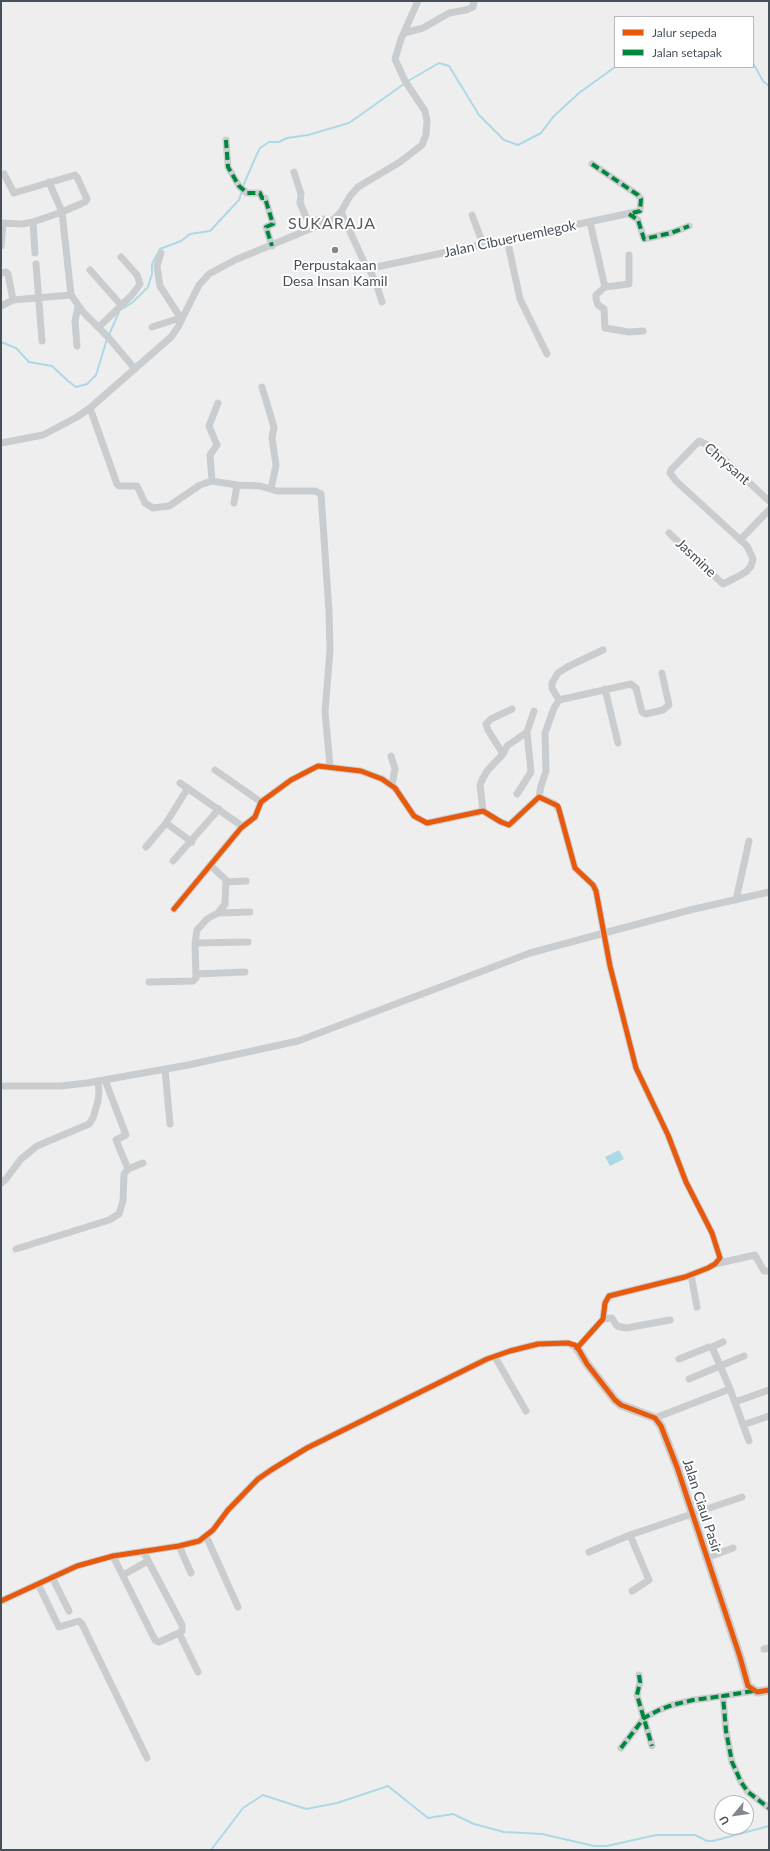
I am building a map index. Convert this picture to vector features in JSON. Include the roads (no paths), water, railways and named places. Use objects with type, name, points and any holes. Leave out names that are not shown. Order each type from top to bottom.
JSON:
[{"type":"street","points":[[1,443],[43,435],[66,424],[90,408],[171,336],[199,285],[209,274],[235,260],[328,222],[341,212],[350,196],[358,187],[406,158],[422,145],[425,140],[427,127],[426,116],[421,104],[407,83],[395,59],[404,33],[418,1]]},
{"type":"street","points":[[404,33],[423,28],[449,13],[470,8],[474,6],[474,1]]},
{"type":"street","points":[[226,140],[228,167],[240,186],[247,193],[260,194],[262,198],[265,198],[273,224],[266,228],[272,246]]},
{"type":"street","points":[[592,164],[638,195],[641,199],[640,211],[629,214]]},
{"type":"street","points":[[294,172],[301,194],[300,203],[306,217],[310,221],[324,219],[328,222]]},
{"type":"street","points":[[1,246],[2,223],[22,224],[33,222],[85,202],[86,198],[75,175],[14,194],[4,174]]},
{"type":"street","points":[[49,182],[62,212],[71,295],[78,307],[99,327],[135,369]]},
{"type":"street","points":[[341,212],[377,286],[382,302]]},
{"type":"street","points":[[629,214],[638,220],[644,239],[670,233],[689,226]]},
{"type":"street","name":"Jalan Cibueruemlegok","points":[[368,268],[629,214]]},
{"type":"street","points":[[472,215],[483,244]]},
{"type":"street","points":[[33,222],[35,253]]},
{"type":"street","points":[[590,222],[605,287]]},
{"type":"street","points":[[507,239],[520,299],[547,354]]},
{"type":"street","points":[[160,253],[157,266],[160,286],[183,315]]},
{"type":"street","points":[[629,255],[629,284],[605,287],[596,295],[596,299],[598,305],[604,309],[606,329],[629,332],[643,331]]},
{"type":"street","points":[[99,327],[132,295],[140,284],[137,275],[120,257]]},
{"type":"street","points":[[36,264],[42,340]]},
{"type":"street","points":[[90,270],[120,305]]},
{"type":"street","points":[[1,273],[6,272],[8,274],[12,300]]},
{"type":"street","points":[[1,306],[12,300],[71,295]]},
{"type":"street","points":[[77,346],[75,321],[78,307]]},
{"type":"street","points":[[152,327],[183,315]]},
{"type":"street","points":[[262,388],[274,427],[272,438],[276,465],[271,489]]},
{"type":"street","points":[[212,481],[210,455],[217,445],[209,426],[218,403]]},
{"type":"street","points":[[90,408],[117,484],[120,486],[137,486],[145,503],[150,506],[161,508],[169,506],[200,485],[212,481],[237,485],[260,486],[281,491],[320,492],[322,496],[329,612],[330,650],[325,712],[330,766]]},
{"type":"street","name":"Chrysant","points":[[740,540],[676,481],[670,473],[671,470],[696,443],[702,441],[769,501]]},
{"type":"street","points":[[234,503],[237,485]]},
{"type":"street","points":[[740,540],[769,510]]},
{"type":"street","name":"Jasmine","points":[[669,533],[723,584],[747,571],[753,559],[751,552],[740,540]]},
{"type":"street","points":[[558,700],[552,688],[552,683],[558,673],[569,666],[603,650]]},
{"type":"street","points":[[558,700],[629,684],[636,688],[642,712],[646,714],[663,710],[668,707],[669,703],[662,673]]},
{"type":"street","points":[[605,689],[618,743]]},
{"type":"street","points":[[174,908],[242,826],[255,818],[261,802],[276,790],[314,767],[322,765],[361,771],[376,776],[392,785],[402,796],[414,816],[423,822],[439,822],[483,811],[498,821],[507,825],[510,824],[539,797],[546,771],[545,733],[558,700]]},
{"type":"street","points":[[503,754],[488,730],[486,724],[491,719],[512,710]]},
{"type":"street","points":[[517,794],[531,772],[527,732],[534,711]]},
{"type":"street","points":[[483,811],[480,785],[487,771],[503,754],[507,746],[527,732]]},
{"type":"street","points":[[391,756],[395,769],[392,785]]},
{"type":"street","points":[[214,770],[261,802]]},
{"type":"street","points":[[180,783],[242,826]]},
{"type":"street","points":[[146,847],[166,823],[188,788]]},
{"type":"street","points":[[539,797],[558,806],[575,868],[596,891],[610,966],[636,1068],[668,1135],[689,1188],[716,1244],[720,1258],[715,1264]]},
{"type":"street","points":[[173,861],[192,842],[219,809]]},
{"type":"street","points":[[166,823],[192,842]]},
{"type":"street","points":[[736,900],[749,841]]},
{"type":"street","points":[[148,982],[193,981],[196,978],[195,943],[197,930],[200,925],[218,913],[225,904],[226,882],[224,878],[210,865]]},
{"type":"street","points":[[226,882],[246,881]]},
{"type":"street","points":[[1,1086],[61,1086],[101,1081],[188,1065],[298,1041],[404,1002],[509,959],[603,933],[769,892]]},
{"type":"street","points":[[218,913],[250,912]]},
{"type":"street","points":[[195,943],[248,942]]},
{"type":"street","points":[[196,974],[245,972]]},
{"type":"street","points":[[165,1069],[170,1124]]},
{"type":"street","points":[[101,1081],[126,1135],[116,1139],[116,1141],[128,1169]]},
{"type":"street","points":[[1,1183],[6,1179],[21,1158],[37,1146],[89,1124],[97,1105],[101,1081]]},
{"type":"street","points":[[16,1249],[115,1217],[122,1208],[124,1174],[128,1169],[143,1163]]},
{"type":"street","points":[[577,1348],[603,1318],[604,1303],[609,1296],[691,1275],[715,1264],[755,1255],[764,1270],[769,1271]]},
{"type":"street","points":[[691,1275],[697,1307]]},
{"type":"street","points":[[603,1318],[612,1318],[617,1326],[626,1328],[670,1320]]},
{"type":"street","points":[[679,1359],[723,1342]]},
{"type":"street","points":[[1,1601],[77,1566],[113,1556],[179,1546],[199,1541],[206,1536],[245,1492],[277,1466],[335,1433],[412,1398],[470,1367],[495,1356],[529,1346],[550,1343],[568,1343],[577,1348],[587,1364],[615,1400],[621,1405],[655,1418],[730,1389]]},
{"type":"street","points":[[712,1347],[736,1402],[749,1441]]},
{"type":"street","points":[[495,1356],[526,1411]]},
{"type":"street","points":[[689,1379],[744,1356]]},
{"type":"street","points":[[736,1402],[769,1390]]},
{"type":"street","points":[[743,1425],[769,1416]]},
{"type":"street","name":"Jalan Ciaul Pasir","points":[[655,1418],[661,1426],[669,1446],[740,1657],[748,1686],[753,1691]]},
{"type":"street","points":[[588,1552],[630,1535],[742,1497]]},
{"type":"street","points":[[630,1535],[649,1580],[632,1591]]},
{"type":"street","points":[[206,1536],[238,1607]]},
{"type":"street","points":[[179,1546],[191,1573]]},
{"type":"street","points":[[706,1558],[733,1548]]},
{"type":"street","points":[[113,1556],[156,1641],[166,1640],[182,1631],[182,1625],[143,1551]]},
{"type":"street","points":[[122,1575],[148,1561]]},
{"type":"street","points":[[52,1577],[69,1611]]},
{"type":"street","points":[[38,1584],[59,1627],[78,1622],[82,1624],[146,1758]]},
{"type":"street","points":[[179,1633],[198,1672]]},
{"type":"street","points":[[639,1675],[640,1682],[637,1695],[652,1746]]},
{"type":"street","points":[[621,1748],[644,1718],[672,1705],[753,1691],[761,1692],[769,1690]]},
{"type":"street","points":[[723,1696],[726,1731],[732,1762],[736,1772],[748,1792],[769,1808]]},
{"type":"water","points":[[619,1150],[624,1159],[610,1166],[605,1157]]},
{"type":"waterway","points":[[408,81],[439,63],[449,66],[479,115],[504,140],[518,145],[541,133],[553,117],[579,93],[614,68]]},
{"type":"waterway","points":[[754,65],[763,81],[769,86]]},
{"type":"waterway","points":[[243,186],[260,148],[269,142],[279,142],[287,138],[308,135],[349,123],[404,84]]},
{"type":"waterway","points":[[122,309],[133,302],[148,287],[152,274],[152,264],[160,249],[181,241],[190,234],[210,231],[239,200],[242,191]]},
{"type":"waterway","points":[[109,335],[119,312]]},
{"type":"waterway","points":[[1,342],[16,348],[29,362],[52,366],[76,387],[87,384],[96,375],[107,339]]},
{"type":"waterway","points":[[211,1850],[243,1808],[263,1795],[306,1809],[337,1803],[388,1786],[428,1818],[453,1814],[474,1824],[504,1832],[542,1834],[594,1846],[607,1846],[656,1835],[695,1835],[707,1841],[713,1841],[769,1826]]},
{"type":"place","name":"Perpustakaan Desa Insan Kamil","points":[[335,250]]},
{"type":"district","name":"SUKARAJA","points":[[332,224]]}]
